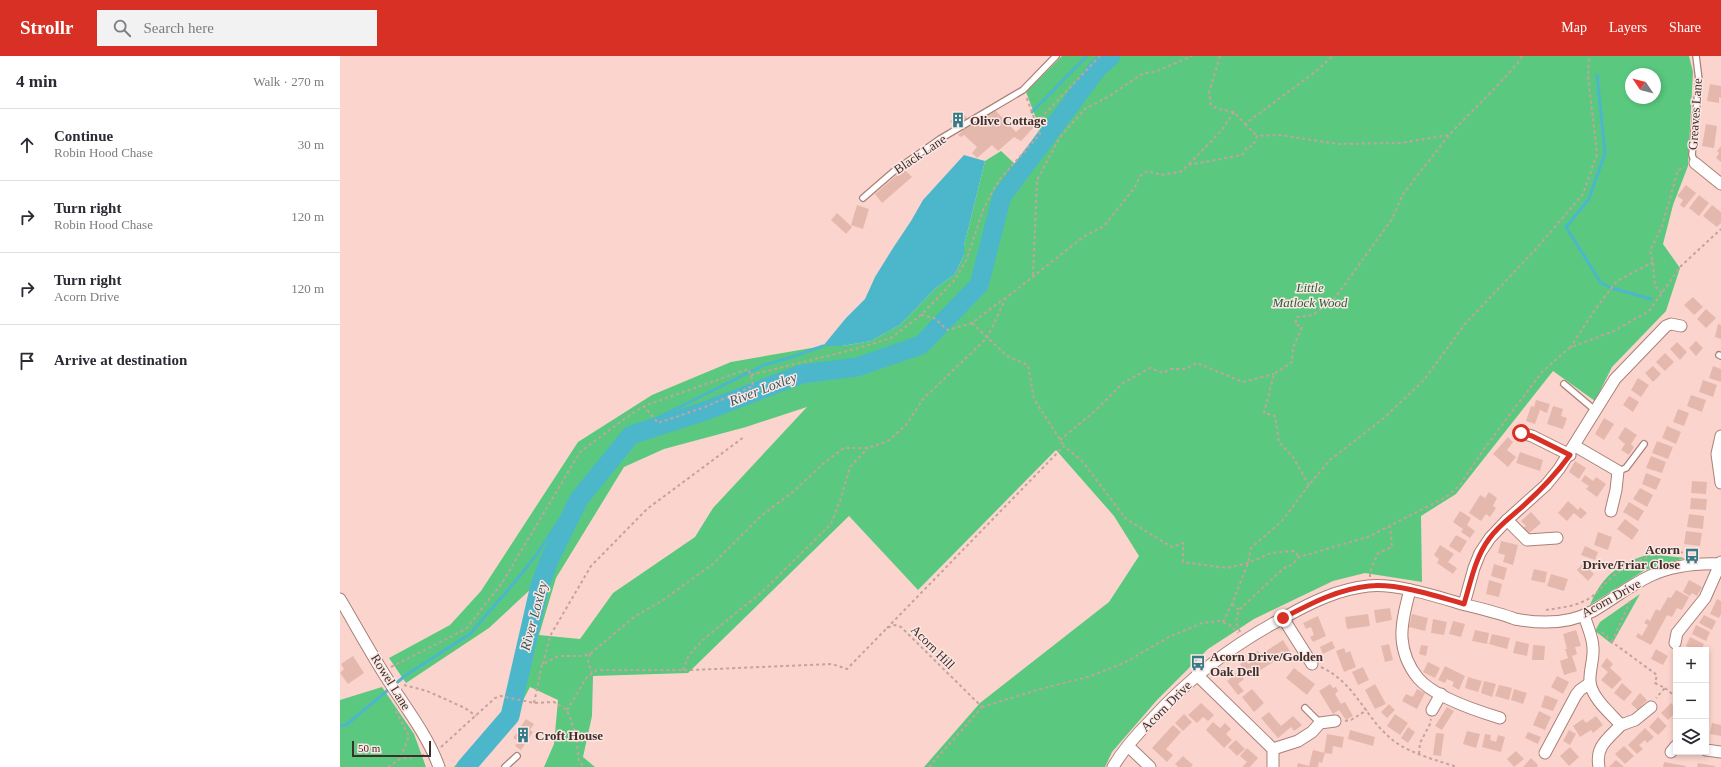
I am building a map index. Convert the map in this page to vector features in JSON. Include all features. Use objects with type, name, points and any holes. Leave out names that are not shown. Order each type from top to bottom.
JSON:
[{"type":"street","name":"Greaves Lane","points":[[1695,163],[1721,184]]},
{"type":"street","points":[[1464,604],[1474,568],[1480,553],[1490,538],[1506,520],[1546,485],[1572,450],[1615,379],[1629,362],[1666,326],[1671,324],[1681,326]]},
{"type":"street","points":[[1521,433],[1572,450],[1618,471],[1616,490],[1611,511]]},
{"type":"street","points":[[1721,436],[1718,454],[1721,483]]},
{"type":"street","points":[[1506,520],[1527,540],[1557,538]]},
{"type":"street","points":[[1675,643],[1677,633],[1706,598],[1721,563]]},
{"type":"street","name":"Acorn Drive","points":[[1113,767],[1128,746],[1166,703],[1197,675],[1230,649],[1302,608],[1338,593],[1370,586],[1410,590],[1532,622],[1558,621],[1592,612],[1637,583],[1663,571],[1692,564],[1721,563]]},
{"type":"street","points":[[1410,590],[1402,637],[1404,652],[1418,678],[1441,694],[1469,707],[1500,718]]},
{"type":"street","name":"Rowel Lane","points":[[340,599],[385,676],[401,693],[434,754],[439,767]]},
{"type":"street","points":[[1584,615],[1592,640],[1593,649],[1590,683],[1594,694],[1621,725]]},
{"type":"street","points":[[1283,618],[1312,664]]},
{"type":"street","points":[[1197,675],[1273,749],[1273,767]]},
{"type":"street","points":[[1545,753],[1573,698],[1580,690],[1590,683]]},
{"type":"street","points":[[1432,710],[1441,694]]},
{"type":"street","points":[[1599,767],[1598,754],[1600,749],[1621,725],[1635,720],[1651,707]]},
{"type":"street","points":[[1273,749],[1298,741],[1312,732],[1320,723],[1335,721]]},
{"type":"street","points":[[1128,746],[1150,767]]},
{"type":"street","points":[[1709,750],[1721,752]]},
{"type":"lane","name":"Black Lane","points":[[863,198],[893,172],[940,139],[1023,90],[1056,56]]},
{"type":"lane","name":"Greaves Lane","points":[[1695,163],[1692,155],[1699,80],[1696,56]]},
{"type":"lane","points":[[1564,384],[1596,411]]},
{"type":"lane","points":[[1618,471],[1626,468],[1644,444]]},
{"type":"lane","points":[[1305,708],[1320,723]]},
{"type":"lane","points":[[505,767],[516,756]]},
{"type":"path","points":[[1036,123],[1100,56]]},
{"type":"path","points":[[1033,274],[1037,180],[1060,137],[1085,109],[1111,95],[1142,74],[1157,71],[1192,56]]},
{"type":"path","points":[[1220,56],[1209,93],[1211,105],[1218,109],[1234,112],[1257,136],[1279,135],[1338,144],[1400,143],[1449,135]]},
{"type":"path","points":[[1245,124],[1315,72],[1333,56]]},
{"type":"path","points":[[1060,440],[1096,410],[1123,383],[1150,368],[1163,373],[1170,369],[1185,369],[1197,363],[1243,382],[1274,374],[1292,362],[1293,348],[1302,327],[1295,324],[1297,317],[1313,315],[1335,298],[1392,219],[1403,194],[1449,135],[1512,69],[1522,56]]},
{"type":"path","points":[[1223,622],[1232,604],[1248,563],[1251,548],[1282,521],[1330,460],[1384,418],[1424,380],[1465,324],[1535,250],[1583,194],[1597,154],[1588,76],[1589,56]]},
{"type":"path","points":[[751,375],[855,349],[891,338],[921,315],[955,280],[966,261],[983,210],[993,190],[1000,179],[1040,134],[1023,90]]},
{"type":"path","points":[[921,315],[934,318],[948,330],[972,323],[1006,298],[1033,274],[1083,236],[1104,226],[1135,186],[1140,176],[1148,170],[1161,175],[1180,172],[1221,131],[1234,112]]},
{"type":"path","points":[[1188,165],[1242,155],[1247,147],[1253,146],[1257,136]]},
{"type":"path","points":[[1662,293],[1655,286],[1653,262],[1650,251],[1662,226],[1678,170],[1695,163]]},
{"type":"path","points":[[1569,348],[1614,331],[1649,312],[1681,266],[1721,229]]},
{"type":"path","points":[[1236,622],[1239,610],[1284,568],[1292,565],[1299,557],[1368,537],[1446,497],[1459,486],[1532,384],[1542,372],[1569,348],[1596,308],[1617,281],[1653,262]]},
{"type":"path","points":[[542,665],[558,656],[583,656],[590,654],[634,618],[714,564],[744,532],[794,491],[824,463],[844,448],[868,448],[888,441],[906,426],[922,399],[987,338],[1006,298]]},
{"type":"path","points":[[972,323],[1007,356],[1028,365],[1034,399],[1060,440],[1064,446],[1083,462],[1126,519],[1172,546],[1183,543],[1183,562],[1227,568],[1248,563],[1271,553],[1294,551],[1299,557]]},
{"type":"path","points":[[385,676],[466,629],[502,583],[580,452],[644,406],[748,369],[751,375],[753,386],[705,407],[658,423],[644,406]]},
{"type":"path","points":[[1274,374],[1264,412],[1275,416],[1279,442],[1293,457],[1309,485]]},
{"type":"path","points":[[534,703],[550,636],[591,566],[647,509],[744,437]]},
{"type":"path","points":[[567,710],[587,677],[597,670],[683,670],[832,664],[847,669],[1064,446]]},
{"type":"path","points":[[683,670],[689,655],[705,638],[762,592],[831,524],[840,502],[850,467],[868,448]]},
{"type":"path","points":[[1370,586],[1370,572],[1378,553],[1392,547],[1390,526]]},
{"type":"path","points":[[1540,612],[1568,606],[1590,598],[1618,572],[1652,555],[1670,552],[1692,555]]},
{"type":"path","points":[[1612,642],[1637,583]]},
{"type":"path","points":[[1232,604],[1239,610]]},
{"type":"path","points":[[929,767],[982,707],[1037,690],[1091,676],[1126,662],[1169,637],[1202,623],[1223,622],[1230,625],[1244,641]]},
{"type":"path","name":"Acorn Hill","points":[[887,628],[895,624],[901,627],[982,707]]},
{"type":"path","points":[[1601,631],[1612,642],[1656,675],[1655,683],[1673,695]]},
{"type":"path","points":[[590,654],[588,662],[592,673]]},
{"type":"path","points":[[1312,664],[1336,675],[1348,685],[1367,710],[1395,742],[1419,754],[1457,767]]},
{"type":"path","points":[[400,759],[409,736],[395,712],[401,693],[408,687],[427,691],[465,708],[476,716]]},
{"type":"path","points":[[1651,707],[1655,698],[1664,688]]},
{"type":"path","points":[[388,767],[400,759],[434,754],[495,698],[501,696],[534,703],[554,702],[567,710],[576,734],[579,762],[585,767]]},
{"type":"path","points":[[1335,721],[1351,720],[1367,710]]},
{"type":"path","points":[[1419,754],[1420,743],[1430,724],[1432,710]]},
{"type":"green space","name":"Little Matlock Wood","points":[[1062,56],[1689,56],[1693,72],[1688,166],[1673,205],[1663,244],[1680,268],[1666,311],[1612,367],[1595,401],[1553,371],[1456,494],[1421,516],[1422,582],[1365,573],[1333,581],[1254,619],[1208,649],[1157,700],[1112,752],[1105,767],[924,767],[980,703],[1109,602],[1139,556],[1114,516],[1056,450],[918,590],[849,516],[688,673],[593,676],[592,716],[583,757],[595,767],[544,767],[554,744],[558,700],[530,687],[519,708],[476,767],[454,767],[504,709],[532,588],[489,628],[406,683],[389,658],[450,625],[481,591],[578,442],[652,395],[731,362],[823,346],[842,346],[871,341],[900,325],[935,289],[955,274],[964,255],[964,246],[985,161],[1001,151],[1015,164],[1042,134],[1026,92]],"holes":[[[807,407],[713,508],[695,537],[613,593],[580,639],[539,635],[556,578],[624,467],[664,449],[746,427]]]},
{"type":"green space","points":[[1649,554],[1685,558],[1645,570],[1590,605],[1600,585],[1606,578],[1621,566]]},
{"type":"green space","points":[[1640,594],[1612,644],[1595,631],[1600,622]]},
{"type":"green space","points":[[382,687],[414,734],[426,767],[340,767],[340,700]]},
{"type":"water","points":[[964,155],[985,161],[964,246],[964,255],[955,274],[935,289],[900,325],[871,341],[842,346],[823,346],[846,318],[865,299],[875,277],[923,200]]},
{"type":"building","points":[[1710,84],[1721,86],[1721,98],[1719,97],[1719,103],[1707,101]]},
{"type":"building","points":[[995,110],[1016,132],[1030,120],[1035,126],[1021,141],[1014,137],[998,151],[992,145],[977,158],[972,153],[977,147],[964,135],[961,137],[958,135],[970,123]]},
{"type":"building","name":"Olive Cottage","points":[[961,111],[967,118],[956,128],[950,121]]},
{"type":"building","points":[[1706,124],[1717,126],[1714,148],[1702,146]]},
{"type":"building","points":[[1721,146],[1721,162],[1716,158],[1719,153],[1717,151]]},
{"type":"building","points":[[904,169],[912,177],[882,203],[875,194]]},
{"type":"building","points":[[1686,185],[1696,193],[1684,208],[1680,205],[1683,200],[1677,196]]},
{"type":"building","points":[[1699,195],[1709,203],[1699,216],[1689,208]]},
{"type":"building","points":[[857,205],[869,209],[863,229],[851,225]]},
{"type":"building","points":[[1712,205],[1721,212],[1721,223],[1717,227],[1703,216]]},
{"type":"building","points":[[837,213],[852,227],[846,234],[831,220]]},
{"type":"building","points":[[1693,297],[1703,307],[1694,315],[1684,305]]},
{"type":"building","points":[[1706,309],[1716,318],[1706,328],[1697,319]]},
{"type":"building","points":[[1718,324],[1721,325],[1721,339],[1715,337]]},
{"type":"building","points":[[1696,341],[1703,348],[1696,356],[1689,348]]},
{"type":"building","points":[[1677,342],[1687,352],[1680,360],[1670,349]]},
{"type":"building","points":[[1665,353],[1674,362],[1665,371],[1656,362]]},
{"type":"building","points":[[1653,366],[1661,374],[1653,382],[1645,373]]},
{"type":"building","points":[[1713,366],[1721,369],[1721,382],[1709,378]]},
{"type":"building","points":[[1638,378],[1649,385],[1641,397],[1631,390]]},
{"type":"building","points":[[1703,380],[1717,385],[1713,397],[1699,392]]},
{"type":"building","points":[[1691,395],[1706,400],[1702,412],[1687,406]]},
{"type":"building","points":[[1629,396],[1639,402],[1633,412],[1623,405]]},
{"type":"building","points":[[1536,400],[1550,404],[1547,413],[1540,410],[1535,424],[1526,421],[1531,406],[1534,407]]},
{"type":"building","points":[[1553,406],[1563,409],[1561,416],[1567,418],[1563,429],[1547,424]]},
{"type":"building","points":[[1678,409],[1689,413],[1684,426],[1673,422]]},
{"type":"building","points":[[1604,418],[1614,424],[1604,440],[1595,434]]},
{"type":"building","points":[[1667,426],[1681,432],[1676,444],[1662,438]]},
{"type":"building","points":[[1625,427],[1637,435],[1631,444],[1634,447],[1629,455],[1621,450],[1625,444],[1618,438]]},
{"type":"building","points":[[1508,437],[1513,442],[1507,450],[1516,457],[1508,467],[1493,454]]},
{"type":"building","points":[[1657,441],[1673,447],[1668,459],[1652,453]]},
{"type":"building","points":[[1520,452],[1543,460],[1540,471],[1516,463]]},
{"type":"building","points":[[1651,456],[1666,462],[1662,473],[1646,468]]},
{"type":"building","points":[[1575,461],[1586,468],[1579,479],[1569,472]]},
{"type":"building","points":[[1646,473],[1661,479],[1656,490],[1642,484]]},
{"type":"building","points":[[1585,475],[1593,481],[1596,477],[1606,484],[1597,497],[1586,489],[1589,486],[1581,481]]},
{"type":"building","points":[[1692,481],[1707,482],[1706,494],[1691,493]]},
{"type":"building","points":[[1640,488],[1653,495],[1647,507],[1633,499]]},
{"type":"building","points":[[1489,492],[1497,498],[1493,506],[1496,508],[1490,517],[1486,514],[1481,521],[1469,513],[1480,495],[1485,498]]},
{"type":"building","points":[[1691,498],[1707,499],[1706,510],[1690,509]]},
{"type":"building","points":[[1568,501],[1578,510],[1580,507],[1587,513],[1581,519],[1574,513],[1567,521],[1558,513]]},
{"type":"building","points":[[1629,502],[1644,511],[1638,521],[1623,512]]},
{"type":"building","points":[[1460,511],[1471,518],[1467,525],[1475,531],[1470,538],[1461,532],[1463,529],[1453,522]]},
{"type":"building","points":[[1531,512],[1541,523],[1528,534],[1523,528],[1526,526],[1521,521]]},
{"type":"building","points":[[1689,514],[1704,516],[1703,529],[1687,527]]},
{"type":"building","points":[[1625,519],[1639,530],[1632,540],[1617,529]]},
{"type":"building","points":[[1686,531],[1702,533],[1700,546],[1684,544]]},
{"type":"building","points":[[1598,532],[1612,537],[1608,550],[1594,545]]},
{"type":"building","points":[[1456,535],[1467,541],[1460,553],[1449,546]]},
{"type":"building","points":[[1501,541],[1518,545],[1513,565],[1503,562],[1505,555],[1498,553]]},
{"type":"building","points":[[1440,545],[1454,554],[1448,562],[1457,568],[1453,574],[1437,563],[1439,559],[1434,555]]},
{"type":"building","points":[[1585,546],[1598,552],[1595,560],[1581,555]]},
{"type":"building","points":[[1583,563],[1594,574],[1588,581],[1577,570]]},
{"type":"building","points":[[1494,564],[1507,568],[1504,580],[1491,576]]},
{"type":"building","points":[[1534,569],[1547,572],[1545,583],[1531,580]]},
{"type":"building","points":[[1551,574],[1568,579],[1564,591],[1547,586]]},
{"type":"building","points":[[1489,580],[1502,584],[1499,597],[1486,594]]},
{"type":"building","points":[[1689,580],[1702,587],[1697,596],[1692,593],[1690,596],[1683,592]]},
{"type":"building","points":[[1676,590],[1689,597],[1682,610],[1677,608],[1672,617],[1667,615],[1651,645],[1636,637],[1638,633],[1642,636],[1648,625],[1644,623],[1647,619],[1650,621],[1656,609],[1660,611],[1668,597],[1671,598]]},
{"type":"building","points":[[1717,599],[1721,601],[1721,614],[1719,618],[1710,614]]},
{"type":"building","points":[[1390,608],[1392,620],[1376,623],[1374,610]]},
{"type":"building","points":[[1368,614],[1370,626],[1347,629],[1345,617]]},
{"type":"building","points":[[1412,614],[1428,618],[1425,631],[1409,627]]},
{"type":"building","points":[[1704,615],[1716,621],[1712,630],[1699,623]]},
{"type":"building","points":[[1318,616],[1326,636],[1313,642],[1310,637],[1314,635],[1311,627],[1306,629],[1303,623]]},
{"type":"building","points":[[1433,619],[1447,622],[1444,635],[1431,633]]},
{"type":"building","points":[[1453,621],[1465,624],[1461,637],[1449,634]]},
{"type":"building","points":[[1696,625],[1710,632],[1706,641],[1692,634]]},
{"type":"building","points":[[1475,630],[1489,633],[1487,644],[1472,641]]},
{"type":"building","points":[[1576,630],[1581,646],[1575,647],[1577,654],[1572,656],[1577,671],[1564,675],[1560,661],[1568,658],[1563,634]]},
{"type":"building","points":[[1492,634],[1510,638],[1507,649],[1489,644]]},
{"type":"building","points":[[1690,637],[1704,644],[1702,647],[1686,646]]},
{"type":"building","points":[[1283,640],[1290,651],[1282,656],[1279,652],[1276,655],[1278,659],[1253,675],[1252,672],[1247,675],[1240,664],[1246,660],[1248,664],[1255,660],[1251,655],[1258,651],[1260,655]]},
{"type":"building","points":[[1332,641],[1335,648],[1323,654],[1320,647]]},
{"type":"building","points":[[1516,641],[1529,644],[1527,656],[1513,653]]},
{"type":"building","points":[[1389,644],[1393,660],[1385,662],[1381,646]]},
{"type":"building","points":[[1421,645],[1428,646],[1426,656],[1419,654]]},
{"type":"building","points":[[1533,645],[1545,646],[1544,660],[1532,660]]},
{"type":"building","points":[[1344,648],[1346,653],[1350,651],[1356,667],[1344,672],[1336,651]]},
{"type":"building","points":[[1656,649],[1668,656],[1663,665],[1651,659]]},
{"type":"building","points":[[353,656],[364,673],[348,684],[340,673],[344,669],[341,664]]},
{"type":"building","points":[[1607,658],[1613,664],[1610,668],[1622,679],[1612,689],[1601,680],[1608,672],[1601,666]]},
{"type":"building","points":[[1428,662],[1440,668],[1435,678],[1423,672]]},
{"type":"building","points":[[1445,666],[1465,676],[1459,690],[1452,686],[1454,682],[1447,679],[1445,683],[1438,680]]},
{"type":"building","points":[[1363,667],[1369,680],[1358,685],[1352,672]]},
{"type":"building","points":[[1294,668],[1315,684],[1307,695],[1286,678]]},
{"type":"building","points":[[1238,672],[1244,679],[1238,684],[1244,691],[1238,695],[1227,681]]},
{"type":"building","points":[[1557,676],[1569,682],[1563,694],[1551,687]]},
{"type":"building","points":[[1468,677],[1482,681],[1478,692],[1465,688]]},
{"type":"building","points":[[1484,681],[1496,684],[1492,697],[1481,693]]},
{"type":"building","points":[[1622,683],[1632,692],[1624,701],[1614,693]]},
{"type":"building","points":[[1330,684],[1333,688],[1336,687],[1338,691],[1335,694],[1341,704],[1345,702],[1353,716],[1346,720],[1339,710],[1333,714],[1319,691]]},
{"type":"building","points":[[1375,684],[1386,704],[1375,709],[1365,690]]},
{"type":"building","points":[[1499,685],[1512,688],[1509,700],[1495,696]]},
{"type":"building","points":[[1252,689],[1264,703],[1254,712],[1242,697]]},
{"type":"building","points":[[1417,689],[1425,693],[1417,709],[1402,701],[1406,694],[1413,697]]},
{"type":"building","points":[[1514,689],[1527,693],[1523,704],[1511,700]]},
{"type":"building","points":[[1640,693],[1647,700],[1638,710],[1631,704]]},
{"type":"building","points":[[1545,695],[1558,700],[1553,711],[1541,707]]},
{"type":"building","points":[[1201,703],[1214,715],[1208,721],[1203,717],[1197,723],[1188,715]]},
{"type":"building","points":[[1671,703],[1673,705],[1673,715],[1668,720],[1661,713]]},
{"type":"building","points":[[1389,704],[1395,710],[1387,718],[1381,712]]},
{"type":"building","points":[[1447,707],[1454,711],[1442,730],[1435,726]]},
{"type":"building","points":[[1539,711],[1551,717],[1545,730],[1533,725]]},
{"type":"building","points":[[1269,712],[1281,726],[1293,716],[1302,725],[1294,731],[1291,727],[1278,738],[1261,718]]},
{"type":"building","points":[[1184,714],[1192,722],[1183,731],[1175,723]]},
{"type":"building","points":[[1395,714],[1408,723],[1400,735],[1387,726]]},
{"type":"building","points":[[1596,716],[1603,725],[1593,733],[1591,730],[1580,737],[1573,726],[1583,719],[1586,723]]},
{"type":"building","points":[[1658,717],[1667,726],[1658,735],[1649,727]]},
{"type":"building","name":"Croft House","points":[[526,719],[534,724],[530,730],[533,732],[521,750],[515,746],[518,741],[513,738]]},
{"type":"building","points":[[1213,722],[1220,728],[1225,723],[1231,729],[1226,734],[1232,740],[1224,748],[1206,730]]},
{"type":"building","points":[[1712,723],[1721,725],[1721,736],[1710,734]]},
{"type":"building","points":[[1173,725],[1181,732],[1166,749],[1173,755],[1167,762],[1152,748]]},
{"type":"building","points":[[1408,727],[1415,732],[1408,743],[1401,738]]},
{"type":"building","points":[[1645,728],[1654,737],[1647,743],[1645,740],[1639,745],[1643,749],[1637,754],[1628,745]]},
{"type":"building","points":[[1350,730],[1375,737],[1373,746],[1348,739]]},
{"type":"building","points":[[1569,730],[1576,734],[1570,745],[1563,741]]},
{"type":"building","points":[[1467,731],[1480,734],[1476,748],[1463,744]]},
{"type":"building","points":[[1528,732],[1541,737],[1538,744],[1525,738]]},
{"type":"building","points":[[1436,733],[1444,734],[1441,756],[1433,755]]},
{"type":"building","points":[[1327,734],[1344,737],[1342,748],[1333,746],[1332,754],[1324,753]]},
{"type":"building","points":[[1485,734],[1491,735],[1490,740],[1496,742],[1498,735],[1505,737],[1501,752],[1482,747]]},
{"type":"building","points":[[1236,740],[1245,749],[1237,756],[1228,747]]},
{"type":"building","points":[[1624,746],[1634,756],[1625,764],[1615,754]]},
{"type":"building","points":[[1570,747],[1579,757],[1569,766],[1560,756]]},
{"type":"building","points":[[1247,748],[1258,758],[1250,767],[1242,767],[1247,762],[1240,756]]},
{"type":"building","points":[[1313,750],[1325,753],[1322,763],[1319,762],[1318,767],[1297,767],[1298,763],[1309,766]]},
{"type":"building","points":[[1516,751],[1524,759],[1514,767],[1507,759]]},
{"type":"building","points":[[1183,756],[1193,765],[1191,767],[1178,767],[1175,764]]},
{"type":"building","points":[[1531,758],[1538,765],[1537,767],[1523,767]]},
{"type":"building","points":[[1616,760],[1624,767],[1609,767]]},
{"type":"building","points":[[1664,762],[1686,766],[1686,767],[1663,767]]},
{"type":"building","points":[[1698,763],[1715,766],[1715,767],[1697,767]]},
{"type":"waterway","points":[[1032,112],[1087,56]]},
{"type":"waterway","name":"River Loxley","points":[[466,767],[510,716],[540,585],[551,556],[579,499],[631,435],[705,411],[802,374],[857,367],[921,345],[979,285],[1002,196],[1097,69],[1111,56]]},
{"type":"waterway","points":[[1597,75],[1605,153],[1589,199],[1566,227],[1601,283],[1612,288],[1651,299]]},
{"type":"waterway","points":[[650,429],[655,419],[764,365],[823,346]]},
{"type":"waterway","points":[[340,726],[346,725],[406,675],[470,634],[519,577],[537,554],[558,522],[579,499]]},
{"type":"place","name":"Olive Cottage","points":[[958,120]]},
{"type":"place","name":"Acorn Drive/Friar Close","points":[[1692,556]]},
{"type":"place","name":"Acorn Drive/Golden Oak Dell","points":[[1198,663]]},
{"type":"place","name":"Croft House","points":[[523,735]]},
{"type":"route","points":[[1283,618],[1321,599],[1350,589],[1370,586],[1410,590],[1464,604],[1474,568],[1480,553],[1490,538],[1506,520],[1546,485],[1570,455],[1532,436],[1521,433]]}]
